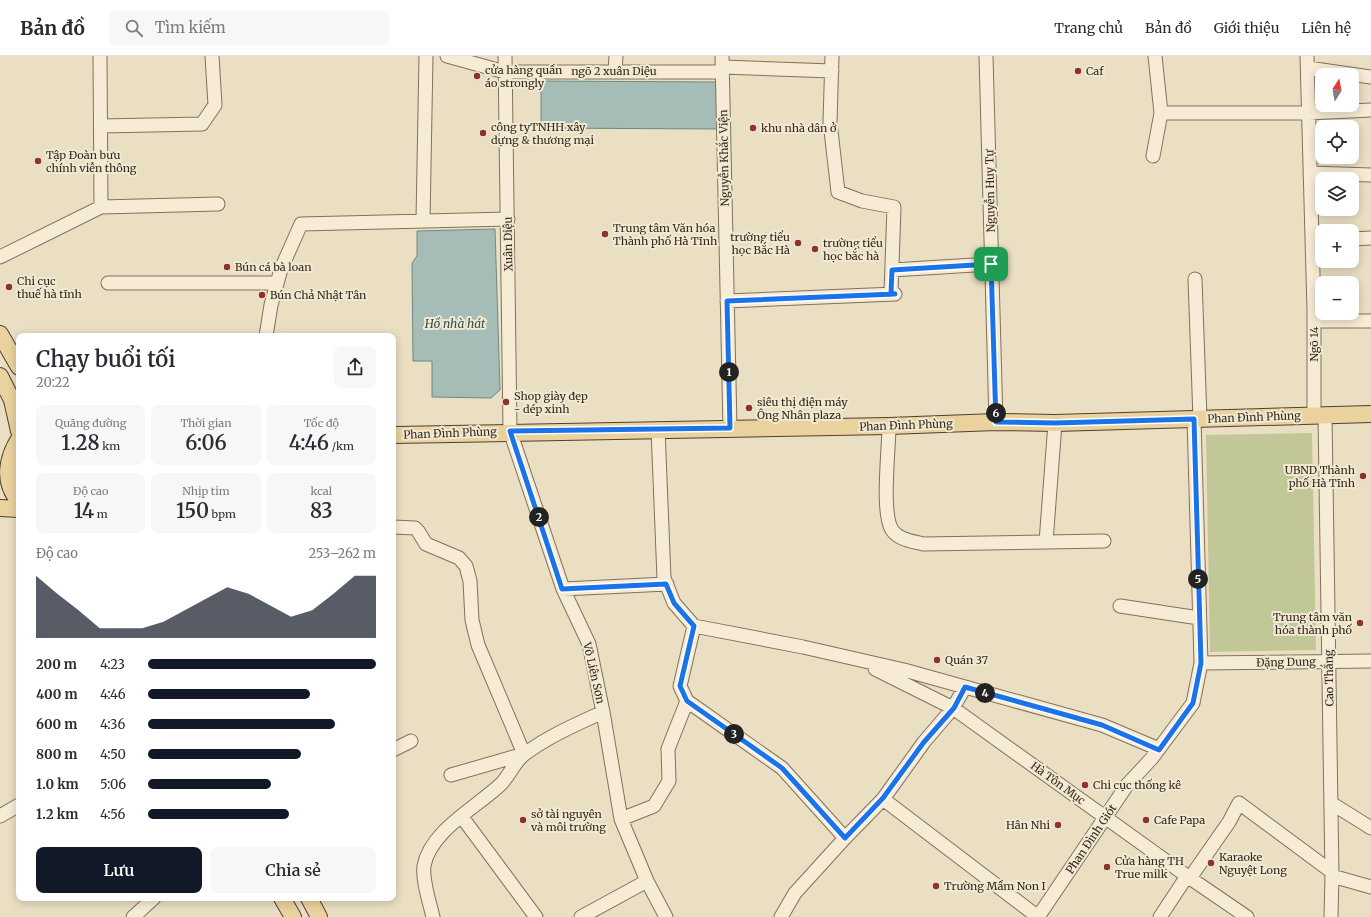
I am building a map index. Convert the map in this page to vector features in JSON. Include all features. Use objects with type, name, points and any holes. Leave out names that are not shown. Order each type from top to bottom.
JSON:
[{"type":"main road","points":[[0,334],[16,362]]},
{"type":"main road","points":[[0,376],[12,400],[16,415]]},
{"type":"main road","name":"Phan Đình Phùng","points":[[396,434],[890,426],[996,422],[1055,423],[1371,414]]},
{"type":"main road","points":[[10,450],[8,459],[8,476],[16,496]]},
{"type":"main road","points":[[0,508],[16,509]]},
{"type":"main road","points":[[284,901],[293,917]]},
{"type":"main road","points":[[311,901],[319,917]]},
{"type":"street","points":[[100,56],[101,207]]},
{"type":"street","points":[[101,126],[202,124],[215,105],[212,56]]},
{"type":"street","points":[[423,221],[426,56]]},
{"type":"street","name":"ngõ 2 xuân Diệu","points":[[446,56],[506,72],[616,71],[723,65],[832,71]]},
{"type":"street","name":"Xuân Diệu","points":[[505,56],[510,431]]},
{"type":"street","points":[[616,56],[616,71]]},
{"type":"street","points":[[727,301],[895,294],[891,293],[894,207],[862,201],[838,192],[830,122],[832,56]]},
{"type":"street","name":"Nguyễn Huy Tự","points":[[986,56],[996,422]]},
{"type":"street","points":[[1153,156],[1161,113],[1155,56]]},
{"type":"street","points":[[1308,62],[1371,77]]},
{"type":"street","name":"Ngõ 14","points":[[1308,62],[1310,173],[1315,224]]},
{"type":"street","name":"Nguyễn Khắc Viện","points":[[723,65],[730,428]]},
{"type":"street","points":[[1161,113],[1308,113],[1371,110]]},
{"type":"street","points":[[1310,173],[1371,175]]},
{"type":"street","points":[[0,257],[101,207],[218,204]]},
{"type":"street","points":[[266,333],[271,305],[281,269],[301,224],[508,219]]},
{"type":"street","points":[[1359,238],[1371,238]]},
{"type":"street","points":[[892,270],[991,264]]},
{"type":"street","name":"Ngõ 14","points":[[1316,268],[1314,321],[1320,415]]},
{"type":"street","name":"Phan Đình Giót","points":[[1038,917],[1127,785],[1159,750],[1193,703],[1201,663],[1199,618],[1196,279]]},
{"type":"street","points":[[108,283],[277,283]]},
{"type":"street","points":[[1314,321],[1371,321]]},
{"type":"street","name":"Cao Thắng","points":[[1320,415],[1329,661],[1332,874],[1331,917]]},
{"type":"street","points":[[1046,542],[1055,423]]},
{"type":"street","points":[[890,426],[887,512],[890,526],[897,535],[923,544],[1104,541]]},
{"type":"street","points":[[658,429],[664,578],[674,603],[694,626],[796,645],[904,670],[1102,725],[1159,750]]},
{"type":"street","name":"Võ Liên Sơn","points":[[510,431],[562,589],[589,644],[603,712],[621,819],[647,881],[666,917]]},
{"type":"street","points":[[396,527],[415,528],[426,544],[459,558],[466,566],[470,581],[472,620],[478,645],[524,754]]},
{"type":"street","points":[[562,589],[666,584]]},
{"type":"street","points":[[1120,606],[1199,618]]},
{"type":"street","points":[[694,626],[680,686],[687,701],[782,768],[845,838]]},
{"type":"street","name":"Hà Tôn Mục","points":[[861,661],[954,708],[1188,877],[1247,917]]},
{"type":"street","name":"Đặng Dung","points":[[1201,663],[1371,661]]},
{"type":"street","points":[[781,917],[795,893],[883,798],[924,742],[954,708],[965,687]]},
{"type":"street","points":[[621,819],[654,806],[669,781],[668,749],[687,701]]},
{"type":"street","points":[[452,774],[487,763],[524,754],[548,739],[603,712]]},
{"type":"street","points":[[396,748],[411,741]]},
{"type":"street","points":[[433,917],[427,892],[424,867],[430,851],[440,835],[501,783],[524,754]]},
{"type":"street","points":[[883,798],[1038,917]]},
{"type":"street","points":[[1331,803],[1371,828]]},
{"type":"street","points":[[1160,917],[1229,822],[1239,804],[1332,874],[1371,887]]},
{"type":"street","points":[[0,816],[16,807]]},
{"type":"street","points":[[462,817],[536,917]]},
{"type":"street","points":[[581,917],[647,881]]},
{"type":"street","points":[[133,917],[151,901]]},
{"type":"green space","points":[[1312,433],[1316,650],[1210,652],[1206,435]]},
{"type":"water","points":[[541,81],[718,82],[718,129],[541,128]]},
{"type":"water","name":"Hồ nhà hát","points":[[495,229],[500,390],[491,398],[432,397],[432,361],[413,361],[412,263],[417,256],[417,231]]},
{"type":"place","name":"Caf","points":[[1078,71]]},
{"type":"place","name":"cửa hàng quần áo strongly","points":[[477,76]]},
{"type":"place","name":"khu nhà dân ở","points":[[753,128]]},
{"type":"place","name":"công tyTNHH xây dựng & thương mại","points":[[483,133]]},
{"type":"place","name":"Tập Đoàn bưu chính viễn thông","points":[[38,161]]},
{"type":"place","name":"Trung tâm Văn hóa Thành phố Hà Tĩnh","points":[[605,234]]},
{"type":"place","name":"trường tiểu học Bắc Hà","points":[[798,243]]},
{"type":"place","name":"trường tiểu học bắc hà","points":[[815,249]]},
{"type":"place","name":"Bún cá bà loan","points":[[227,267]]},
{"type":"place","name":"Chi cục thuế hà tĩnh","points":[[9,287]]},
{"type":"place","name":"Bún Chả Nhật Tân","points":[[262,295]]},
{"type":"place","name":"Shop giày đẹp - dép xinh","points":[[506,402]]},
{"type":"place","name":"siêu thị điện máy Ông Nhân plaza","points":[[749,408]]},
{"type":"place","name":"UBND Thành phố Hà Tĩnh","points":[[1363,476]]},
{"type":"place","name":"Trung tâm văn hóa thành phố","points":[[1360,623]]},
{"type":"place","name":"Quán 37","points":[[937,660]]},
{"type":"place","name":"Chi cục thống kê","points":[[1085,785]]},
{"type":"place","name":"sở tài nguyên và môi trường","points":[[523,820]]},
{"type":"place","name":"Cafe Papa","points":[[1146,820]]},
{"type":"place","name":"Hân Nhi","points":[[1058,825]]},
{"type":"place","name":"Karaoke Nguyệt Long","points":[[1211,863]]},
{"type":"place","name":"Cửa hàng TH True milk","points":[[1107,867]]},
{"type":"place","name":"Trường Mầm Non I","points":[[936,886]]},
{"type":"route","points":[[991,264],[996,422],[1055,423],[1194,419],[1201,663],[1193,703],[1182,721],[1159,750],[1102,725],[965,687],[954,708],[924,742],[883,798],[845,838],[824,812],[782,768],[687,701],[680,686],[694,626],[674,603],[666,584],[594,586],[562,589],[510,431],[730,428],[727,301],[895,294],[891,293],[892,270],[991,264]]}]
